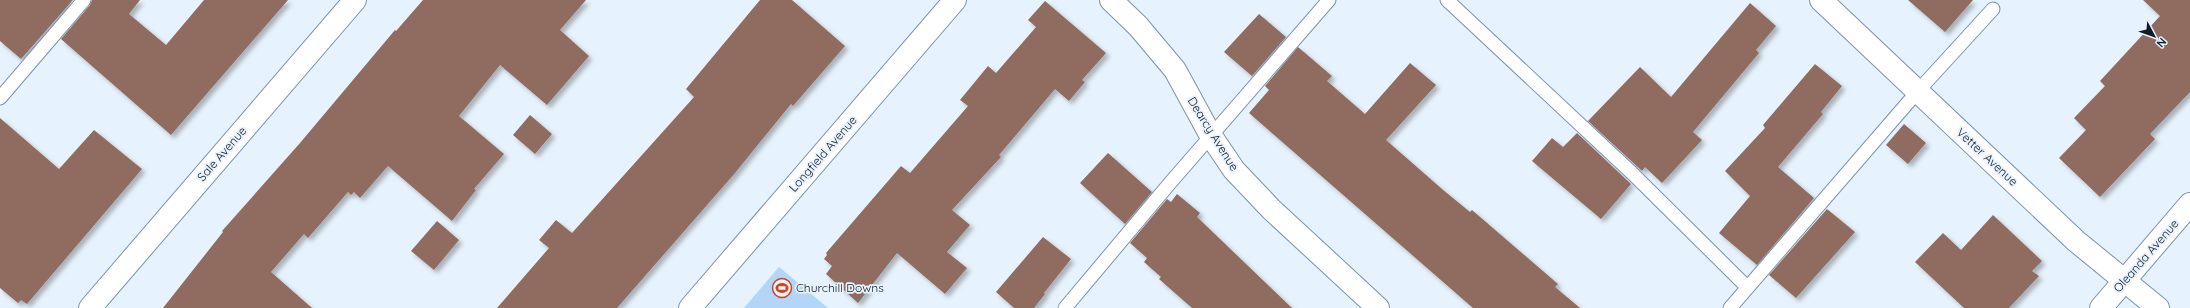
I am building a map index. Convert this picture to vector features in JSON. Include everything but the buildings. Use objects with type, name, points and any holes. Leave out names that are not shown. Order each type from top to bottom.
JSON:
[{"type":"street","name":"Sale Avenue","points":[[90,308],[355,0]]},
{"type":"street","name":"Longfield Avenue","points":[[690,308],[955,0]]},
{"type":"street","name":"Dearcy Avenue","points":[[1111,0],[1138,26],[1175,70],[1211,136],[1234,170],[1271,209],[1378,308]]},
{"type":"street","name":"Vetter Avenue","points":[[1821,0],[2076,241],[2158,308]]},
{"type":"street","name":"Oleanda Avenue","points":[[2101,308],[2190,204]]},
{"type":"lane","points":[[0,98],[84,0]]},
{"type":"lane","points":[[1064,308],[1329,0]]},
{"type":"lane","points":[[1447,0],[1632,174],[1747,287]]},
{"type":"lane","points":[[1730,308],[1918,91],[1993,9]]},
{"type":"shaded area","name":"Churchill Downs","points":[[779,267],[828,308],[744,308]]},
{"type":"place","name":"Churchill Downs","points":[[782,288]]}]
